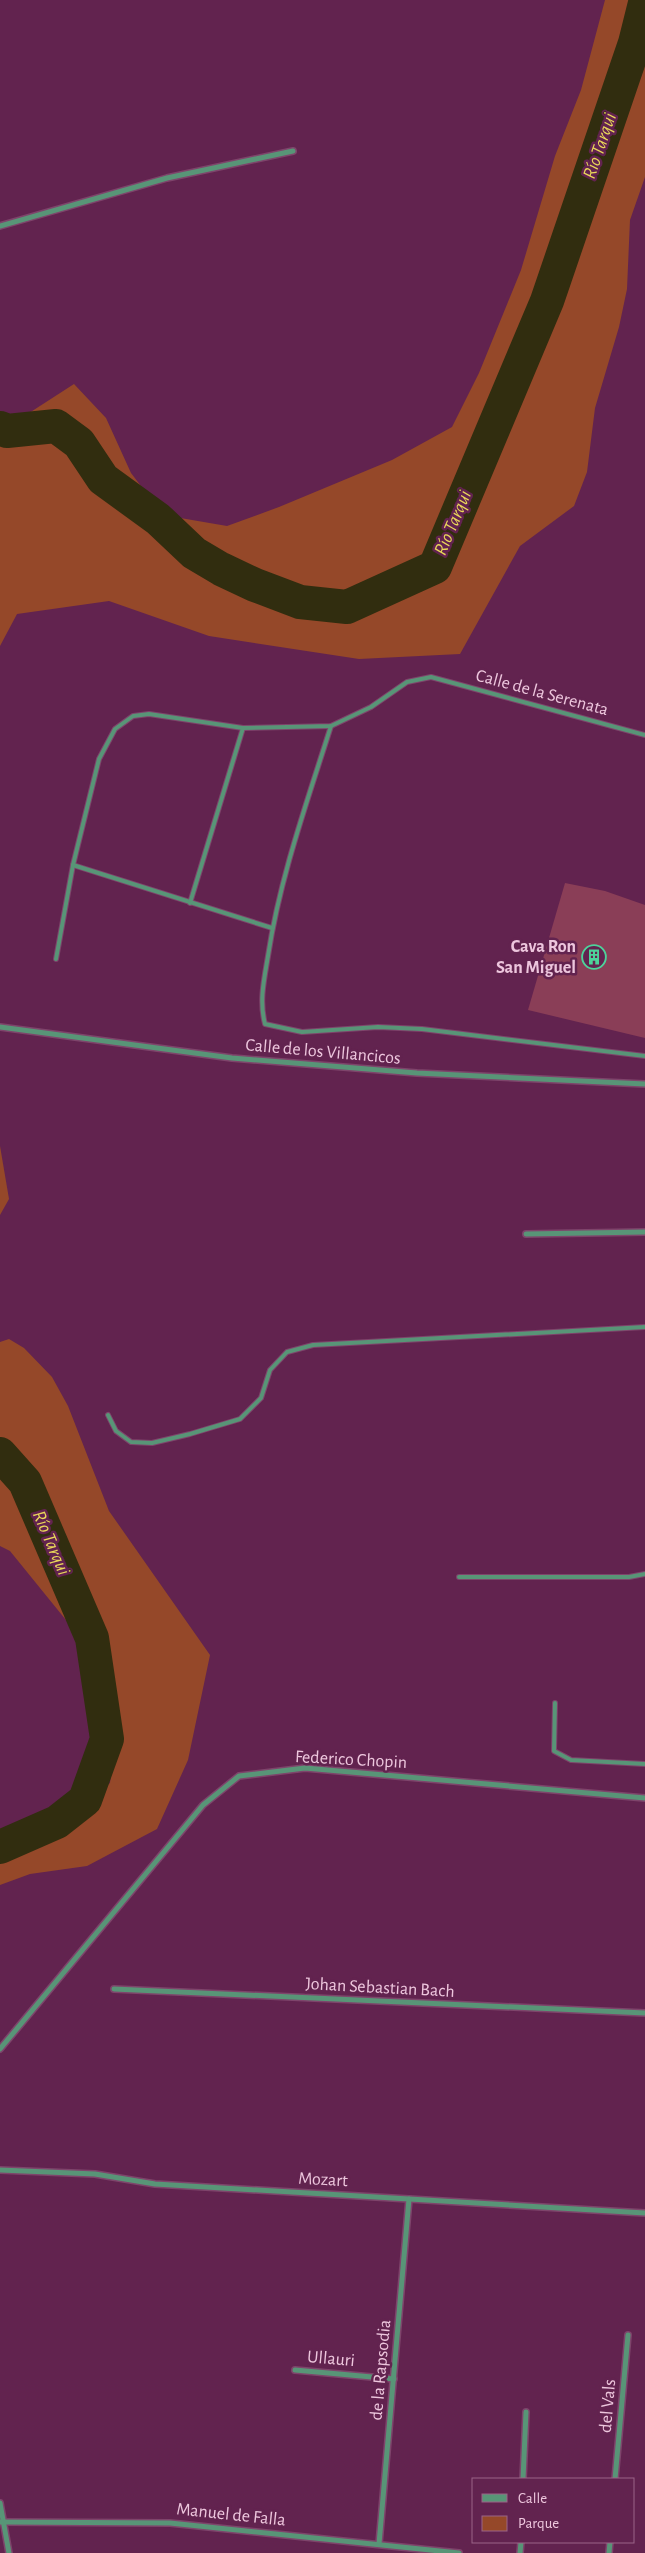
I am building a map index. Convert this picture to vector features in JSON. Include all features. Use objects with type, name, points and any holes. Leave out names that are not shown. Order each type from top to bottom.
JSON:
[{"type":"street","points":[[0,226],[167,178],[293,151]]},
{"type":"street","name":"Calle de los Villancicos","points":[[0,1027],[232,1058],[417,1073],[645,1084]]},
{"type":"street","points":[[526,1234],[645,1232]]},
{"type":"street","name":"Federico Chopin","points":[[0,2049],[203,1805],[239,1776],[305,1768],[645,1798]]},
{"type":"street","name":"Johan Sebastian Bach","points":[[114,1989],[645,2013]]},
{"type":"street","name":"Mozart","points":[[0,2170],[95,2174],[155,2184],[645,2213]]},
{"type":"street","name":"de la Rapsodia","points":[[379,2544],[409,2199]]},
{"type":"street","name":"del Vals","points":[[615,2478],[628,2336]]},
{"type":"street","name":"Ullauri","points":[[294,2370],[394,2379]]},
{"type":"street","points":[[523,2478],[526,2412]]},
{"type":"street","points":[[0,2503],[2,2523],[9,2553]]},
{"type":"street","name":"Manuel de Falla","points":[[2,2523],[170,2523],[459,2553]]},
{"type":"lane","name":"Calle de la Serenata","points":[[331,726],[371,707],[407,682],[431,677],[645,735]]},
{"type":"lane","points":[[56,959],[73,865],[99,760],[115,729],[133,716],[149,714],[243,728],[331,726],[285,869],[272,928],[260,1006],[265,1024],[302,1032],[378,1027],[422,1029],[645,1056]]},
{"type":"lane","points":[[190,903],[243,728]]},
{"type":"lane","points":[[73,865],[272,928]]},
{"type":"lane","points":[[108,1415],[116,1432],[131,1442],[145,1442],[190,1434],[240,1419],[261,1398],[270,1370],[287,1352],[313,1345],[645,1327]]},
{"type":"lane","points":[[459,1577],[629,1577],[645,1574]]},
{"type":"lane","points":[[555,1703],[554,1751],[571,1760],[645,1764]]},
{"type":"green space","points":[[605,0],[645,0],[645,177],[630,220],[627,289],[619,327],[595,408],[587,472],[574,506],[520,546],[460,654],[359,659],[209,636],[109,601],[17,614],[0,646],[0,425],[26,415],[74,384],[106,418],[131,473],[163,515],[227,526],[279,507],[392,460],[452,427],[479,373],[521,270],[555,156],[581,90]]},
{"type":"green space","points":[[0,1146],[9,1199],[0,1215]]},
{"type":"green space","points":[[9,1339],[24,1348],[52,1377],[68,1406],[109,1511],[210,1655],[188,1760],[157,1829],[87,1866],[30,1874],[0,1885],[0,1837],[56,1829],[110,1783],[116,1725],[101,1653],[70,1625],[10,1551],[0,1546],[0,1342]]},
{"type":"building","name":"Cava Ron San Miguel","points":[[565,883],[605,891],[645,905],[645,1038],[528,1010]]},
{"type":"waterway","name":"Río Tarqui","points":[[0,428],[7,431],[56,426],[79,443],[103,479],[158,519],[194,553],[221,569],[255,585],[300,602],[347,607],[435,567],[547,301],[635,43],[645,3]]},
{"type":"waterway","points":[[0,1454],[25,1482],[92,1638],[107,1739],[85,1800],[57,1822],[0,1847]]},
{"type":"place","name":"Cava Ron San Miguel","points":[[594,957]]}]
